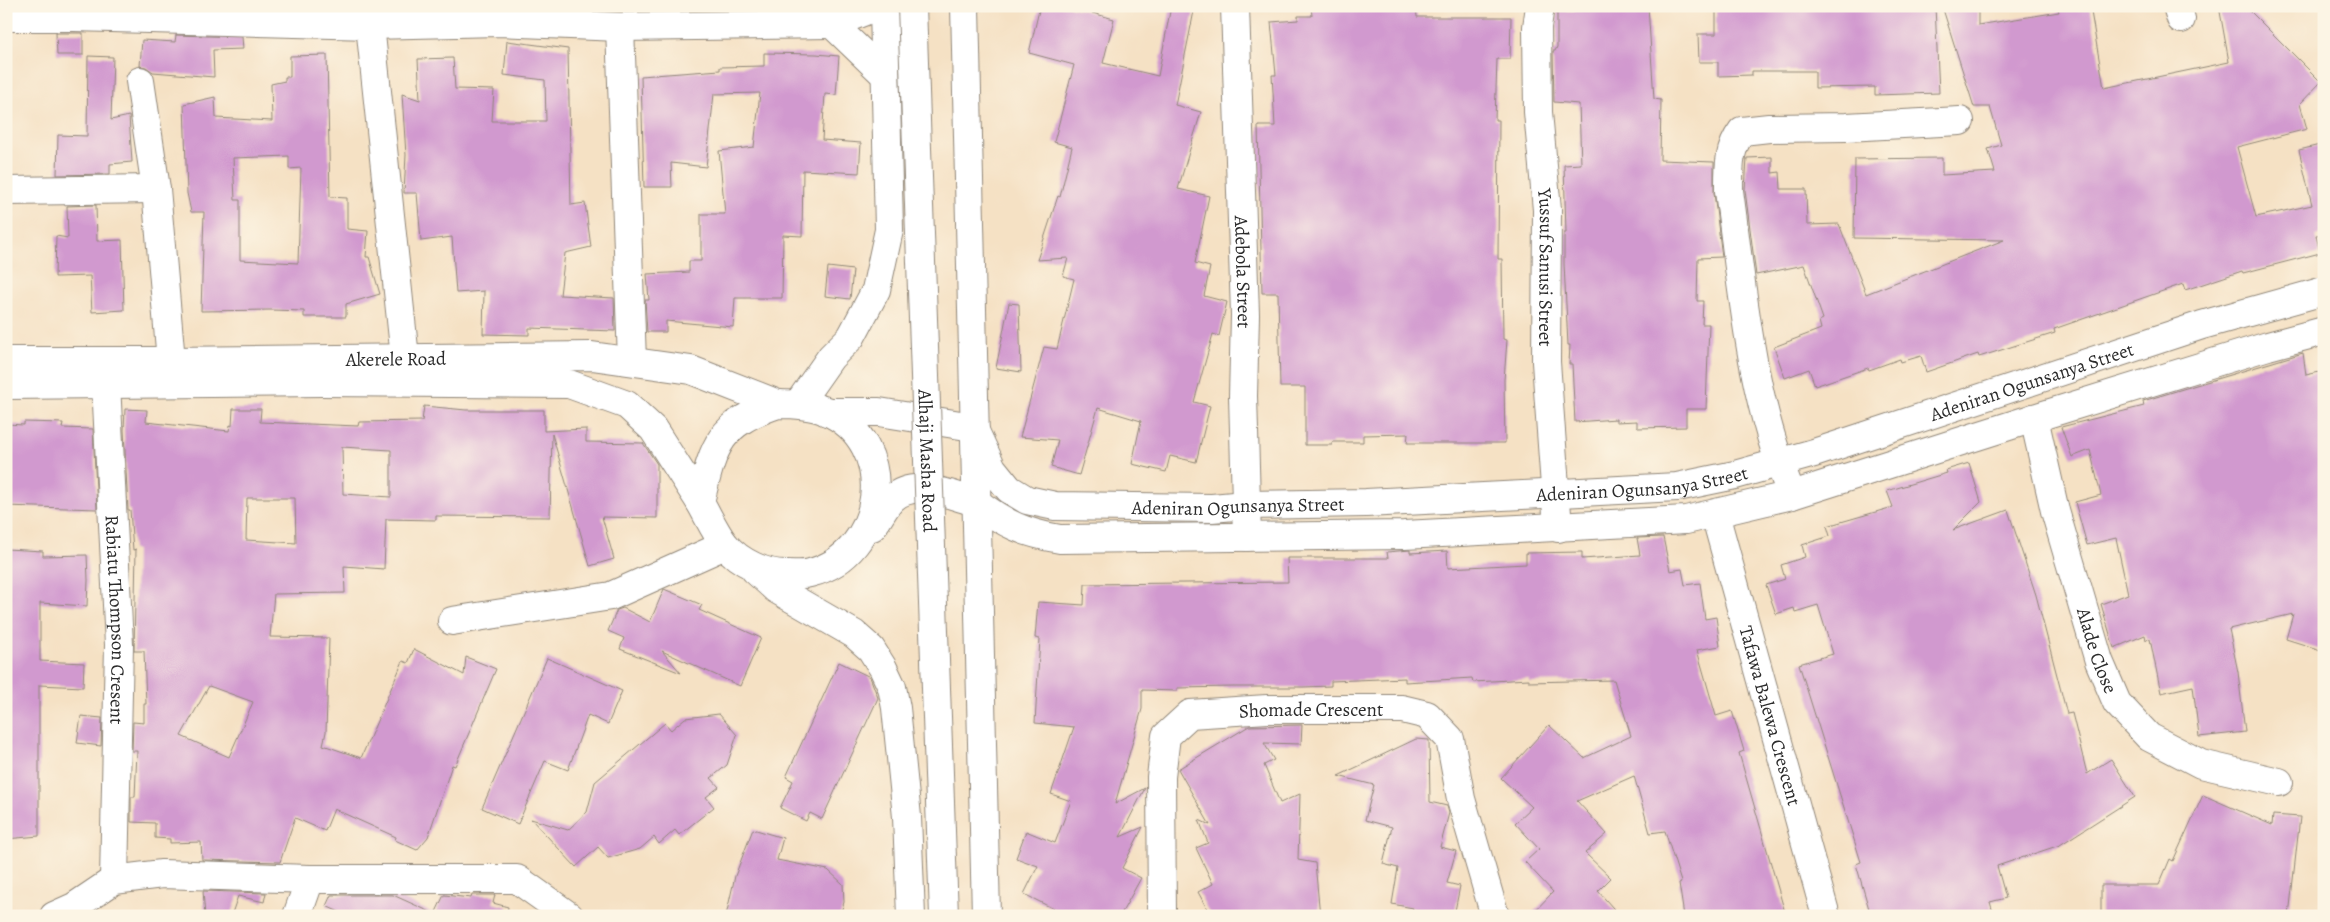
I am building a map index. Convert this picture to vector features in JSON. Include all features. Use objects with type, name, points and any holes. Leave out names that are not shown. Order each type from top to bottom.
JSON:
[{"type":"street","points":[[6,17],[370,25],[499,22],[620,27],[832,24],[878,6]]},
{"type":"street","points":[[788,404],[830,357],[851,337],[876,290],[889,230],[884,6]]},
{"type":"street","name":"Alhaji Masha Road","points":[[912,6],[944,916]]},
{"type":"street","name":"Alhaji Masha Road","points":[[930,6],[960,916]]},
{"type":"street","points":[[965,6],[973,427],[986,916]]},
{"type":"street","name":"Adebola Street","points":[[1235,6],[1245,315],[1243,396],[1247,537]]},
{"type":"street","name":"Yussuf Sanusi Street","points":[[1540,6],[1537,27],[1538,112],[1547,210],[1546,362],[1558,528]]},
{"type":"street","points":[[832,24],[885,75]]},
{"type":"street","points":[[370,25],[405,358]]},
{"type":"street","points":[[620,27],[632,361]]},
{"type":"street","points":[[140,81],[156,189],[171,361]]},
{"type":"street","points":[[1792,495],[1778,463],[1760,400],[1729,191],[1729,157],[1734,142],[1742,131],[1769,128],[1846,127],[1960,121]]},
{"type":"street","points":[[6,191],[156,189]]},
{"type":"street","name":"Adeniran Ogunsanya Street","points":[[973,427],[999,479],[1009,489],[1027,500],[1055,506],[1212,508],[1245,505],[1366,503],[1556,495],[1677,487],[1778,463],[2202,325],[2324,290]]},
{"type":"street","name":"Adeniran Ogunsanya Street","points":[[861,539],[893,498],[904,491],[922,488],[976,502],[1012,526],[1060,540],[1404,536],[1686,520],[1792,495],[2034,418],[2268,346],[2324,331]]},
{"type":"street","name":"Akerele Road","points":[[6,361],[110,372],[171,361],[592,356],[691,370],[788,404]]},
{"type":"street","points":[[6,385],[110,372],[185,384],[322,382],[569,384],[627,405],[653,429],[725,545],[776,589],[854,634],[871,649],[883,668],[892,688],[896,708],[907,817],[911,916]]},
{"type":"street","name":"Rabiatu Thompson Cresent","points":[[110,372],[119,645],[114,880]]},
{"type":"street","points":[[700,502],[712,454],[728,431],[750,413],[788,404],[827,412],[879,412],[973,427]]},
{"type":"street","points":[[748,564],[778,575],[810,574],[839,561],[861,539],[873,512],[876,482],[868,453],[851,429],[827,412]]},
{"type":"street","name":"Alade Close","points":[[2034,418],[2058,521],[2099,661],[2117,703],[2149,736],[2201,764],[2278,782]]},
{"type":"street","name":"Tafawa Balewa Crescent","points":[[1715,514],[1826,916]]},
{"type":"street","points":[[452,621],[611,596],[725,545]]},
{"type":"street","name":"Shomade Crescent","points":[[1162,916],[1161,777],[1166,736],[1190,714],[1296,709],[1402,709],[1427,716],[1450,739],[1461,799],[1495,916]]},
{"type":"street","points":[[54,916],[74,907],[114,880],[162,874],[310,879],[517,879],[569,916]]},
{"type":"street","points":[[297,916],[310,879]]},
{"type":"building","points":[[1040,6],[1067,6],[1114,19],[1103,63],[1158,76],[1171,6],[1195,6],[1175,105],[1201,112],[1178,189],[1209,196],[1195,263],[1210,267],[1204,296],[1227,302],[1219,336],[1213,334],[1194,402],[1210,406],[1196,462],[1170,456],[1166,472],[1132,464],[1141,421],[1098,408],[1079,475],[1051,467],[1058,440],[1020,437],[1044,347],[1057,349],[1074,279],[1063,276],[1068,258],[1037,260],[1058,196],[1060,197],[1072,147],[1054,142],[1074,65],[1029,53]]},
{"type":"building","points":[[1311,6],[1416,6],[1417,17],[1511,17],[1510,59],[1497,59],[1495,120],[1499,120],[1498,259],[1502,259],[1503,339],[1507,340],[1504,380],[1505,443],[1407,443],[1408,434],[1363,435],[1363,442],[1332,442],[1332,445],[1305,445],[1305,387],[1280,387],[1278,293],[1262,293],[1258,126],[1275,126],[1272,75],[1276,75],[1271,22],[1298,20],[1298,16],[1312,16]]},
{"type":"building","points":[[1576,6],[1648,6],[1654,99],[1661,100],[1660,160],[1714,162],[1714,193],[1722,257],[1698,258],[1697,301],[1703,301],[1702,324],[1709,324],[1706,409],[1686,409],[1686,427],[1637,428],[1637,421],[1616,422],[1616,419],[1575,422],[1572,364],[1569,364],[1570,345],[1568,345],[1564,264],[1564,233],[1566,233],[1564,165],[1581,164],[1579,104],[1554,102],[1553,51],[1557,47],[1557,10],[1576,11]]},
{"type":"building","points":[[1716,6],[1935,6],[1939,93],[1875,95],[1875,87],[1815,88],[1815,71],[1752,71],[1752,75],[1718,76],[1718,62],[1699,62],[1698,34],[1716,34]]},
{"type":"building","points":[[1942,6],[1978,6],[1978,25],[2059,12],[2057,6],[2090,6],[2104,88],[2229,62],[2219,6],[2245,6],[2321,82],[2300,104],[2307,129],[2237,147],[2256,217],[2312,205],[2299,150],[2324,144],[2324,234],[2316,235],[2320,253],[2243,273],[2242,271],[2185,290],[2183,284],[2054,329],[2055,333],[1979,357],[1978,354],[1926,372],[1921,356],[1901,362],[1900,359],[1869,370],[1868,368],[1815,386],[1809,369],[1785,378],[1774,347],[1821,329],[1819,321],[1823,319],[1804,265],[1756,275],[1745,190],[1747,158],[1772,157],[1772,173],[1780,172],[1781,189],[1806,189],[1807,225],[1839,224],[1866,294],[2004,240],[1854,238],[1855,159],[1942,158],[1942,175],[1995,172],[1988,149],[2001,145],[1990,107],[1974,107]]},
{"type":"building","points":[[56,33],[83,33],[83,55],[57,55]]},
{"type":"building","points":[[176,35],[242,37],[243,49],[213,50],[214,77],[153,72],[146,67],[140,66],[142,40],[175,42]]},
{"type":"building","points":[[507,41],[568,49],[571,205],[585,203],[591,247],[565,253],[560,295],[614,298],[615,331],[529,328],[529,335],[483,334],[484,291],[456,293],[452,237],[421,241],[417,193],[404,193],[406,155],[402,94],[420,100],[418,59],[453,58],[455,89],[494,90],[492,121],[546,121],[545,80],[504,75]]},
{"type":"building","points":[[764,53],[839,56],[836,95],[825,94],[822,140],[861,143],[859,173],[803,170],[802,236],[783,235],[782,298],[735,298],[733,327],[666,321],[666,332],[647,332],[645,300],[649,300],[647,274],[689,272],[689,261],[701,261],[701,214],[725,214],[719,151],[754,147],[760,93],[714,94],[706,167],[671,163],[672,187],[644,187],[641,76],[720,70],[720,67],[764,66]]},
{"type":"building","points":[[327,55],[330,197],[347,198],[347,229],[368,231],[366,257],[369,257],[380,294],[346,304],[346,317],[304,317],[304,311],[201,311],[204,212],[191,212],[187,193],[184,104],[215,97],[216,118],[272,121],[271,84],[285,81],[285,77],[290,77],[290,56]],"holes":[[[289,156],[289,169],[301,168],[298,263],[240,260],[240,200],[235,200],[233,158]]]},
{"type":"building","points":[[88,56],[113,57],[111,120],[129,116],[132,162],[110,164],[110,174],[57,175],[58,135],[87,136]]},
{"type":"building","points":[[96,205],[97,241],[122,240],[124,310],[92,312],[90,276],[55,277],[56,236],[68,238],[67,206]]},
{"type":"building","points":[[828,267],[853,270],[850,299],[825,296]]},
{"type":"building","points":[[1009,303],[1019,304],[1021,372],[996,368]]},
{"type":"building","points":[[2303,353],[2306,375],[2324,371],[2324,651],[2286,639],[2293,614],[2229,629],[2238,672],[2245,732],[2199,737],[2193,686],[2161,693],[2150,639],[2146,640],[2145,635],[2114,648],[2101,604],[2128,594],[2116,538],[2087,545],[2075,502],[2101,495],[2090,450],[2072,457],[2061,427],[2144,406],[2143,401]]},
{"type":"building","points":[[424,406],[466,410],[544,410],[544,431],[586,429],[586,442],[643,443],[657,464],[657,518],[602,517],[614,559],[590,566],[552,434],[550,517],[436,516],[436,520],[386,519],[384,569],[344,566],[345,593],[274,594],[270,637],[329,638],[326,732],[323,745],[361,758],[403,661],[408,663],[414,649],[464,675],[466,657],[496,669],[455,766],[452,765],[428,837],[417,850],[395,840],[396,837],[334,809],[325,831],[295,818],[280,862],[202,860],[201,842],[170,843],[170,839],[155,838],[155,823],[131,822],[131,797],[135,797],[137,751],[132,751],[133,722],[144,723],[144,704],[146,704],[144,651],[134,651],[136,549],[133,550],[130,510],[128,510],[124,430],[125,409],[147,410],[146,422],[229,431],[230,425],[232,426],[233,409],[261,409],[260,422],[358,426],[359,422],[422,421]],"holes":[[[342,447],[391,450],[391,497],[343,494]],[[247,498],[295,498],[296,543],[246,540]],[[209,686],[253,702],[229,757],[181,736]]]},
{"type":"building","points":[[24,422],[63,423],[62,428],[93,429],[97,509],[6,506],[6,424],[24,425]]},
{"type":"building","points":[[1969,463],[1981,502],[1953,530],[2008,510],[2036,595],[2067,714],[2072,713],[2087,774],[2111,759],[2135,797],[2060,845],[1997,866],[2006,898],[1990,902],[1994,916],[1871,916],[1856,864],[1861,862],[1799,664],[1833,654],[1818,605],[1795,612],[1794,608],[1776,614],[1766,585],[1785,579],[1781,565],[1805,557],[1802,545],[1830,536],[1827,526],[1893,507],[1887,491],[1947,473],[1946,470]]},
{"type":"building","points":[[1663,537],[1670,571],[1682,569],[1685,585],[1700,583],[1705,619],[1716,617],[1720,646],[1697,650],[1716,716],[1732,711],[1744,751],[1739,753],[1786,916],[1684,916],[1679,883],[1681,882],[1665,831],[1650,833],[1634,776],[1577,801],[1607,834],[1585,853],[1611,878],[1598,891],[1620,916],[1530,916],[1553,892],[1525,862],[1539,849],[1515,823],[1532,807],[1501,778],[1549,725],[1584,758],[1631,736],[1614,680],[1529,682],[1529,679],[1473,682],[1472,678],[1405,682],[1405,678],[1331,681],[1331,686],[1177,688],[1177,691],[1142,690],[1142,709],[1115,804],[1145,788],[1120,837],[1143,827],[1122,868],[1141,878],[1120,916],[1068,916],[1024,894],[1038,866],[1016,858],[1026,831],[1055,843],[1071,801],[1051,794],[1074,727],[1035,723],[1040,639],[1035,638],[1038,602],[1084,605],[1085,584],[1288,582],[1287,558],[1388,558],[1387,552],[1410,550],[1410,553],[1447,551],[1448,568],[1526,564],[1526,553],[1582,552],[1582,559],[1640,555],[1637,538]]},
{"type":"building","points":[[6,549],[43,551],[43,556],[87,555],[88,580],[87,606],[40,603],[40,661],[84,663],[83,687],[39,685],[39,836],[6,839]]},
{"type":"building","points":[[664,589],[702,605],[699,610],[761,638],[740,686],[662,651],[681,673],[620,649],[624,638],[608,631],[617,610],[623,608],[650,622]]},
{"type":"building","points":[[547,658],[622,691],[608,724],[588,715],[568,770],[545,761],[518,824],[482,808]]},
{"type":"building","points":[[839,662],[870,677],[878,698],[822,819],[810,813],[806,821],[780,808],[793,781],[786,777]]},
{"type":"building","points":[[719,714],[737,735],[727,765],[711,778],[719,787],[706,797],[714,807],[679,835],[675,830],[659,844],[654,837],[640,849],[608,858],[598,847],[576,867],[531,819],[568,830],[587,812],[595,782],[665,723],[671,730],[685,718]]},
{"type":"building","points":[[81,716],[102,718],[101,746],[77,743]]},
{"type":"building","points":[[1302,725],[1301,744],[1264,743],[1274,760],[1264,765],[1280,803],[1300,794],[1298,860],[1315,863],[1320,916],[1211,916],[1198,892],[1213,884],[1196,848],[1208,843],[1199,820],[1210,825],[1178,769],[1249,726]]},
{"type":"building","points":[[1416,739],[1429,740],[1430,802],[1447,806],[1449,813],[1440,847],[1456,851],[1447,883],[1460,886],[1454,916],[1411,916],[1413,908],[1392,904],[1398,868],[1383,864],[1392,827],[1365,820],[1374,785],[1338,776]]},
{"type":"building","points":[[2203,795],[2272,825],[2273,815],[2300,817],[2289,916],[2101,916],[2101,885],[2159,885],[2170,859],[2173,861]]},
{"type":"building","points":[[753,829],[783,838],[777,860],[828,870],[843,884],[844,902],[840,916],[726,916],[735,876]]},
{"type":"building","points":[[203,891],[266,893],[264,902],[238,896],[231,916],[205,916]]},
{"type":"building","points":[[331,895],[393,895],[435,914],[444,895],[471,898],[472,895],[495,895],[493,903],[508,907],[507,916],[348,916],[326,906]]}]
